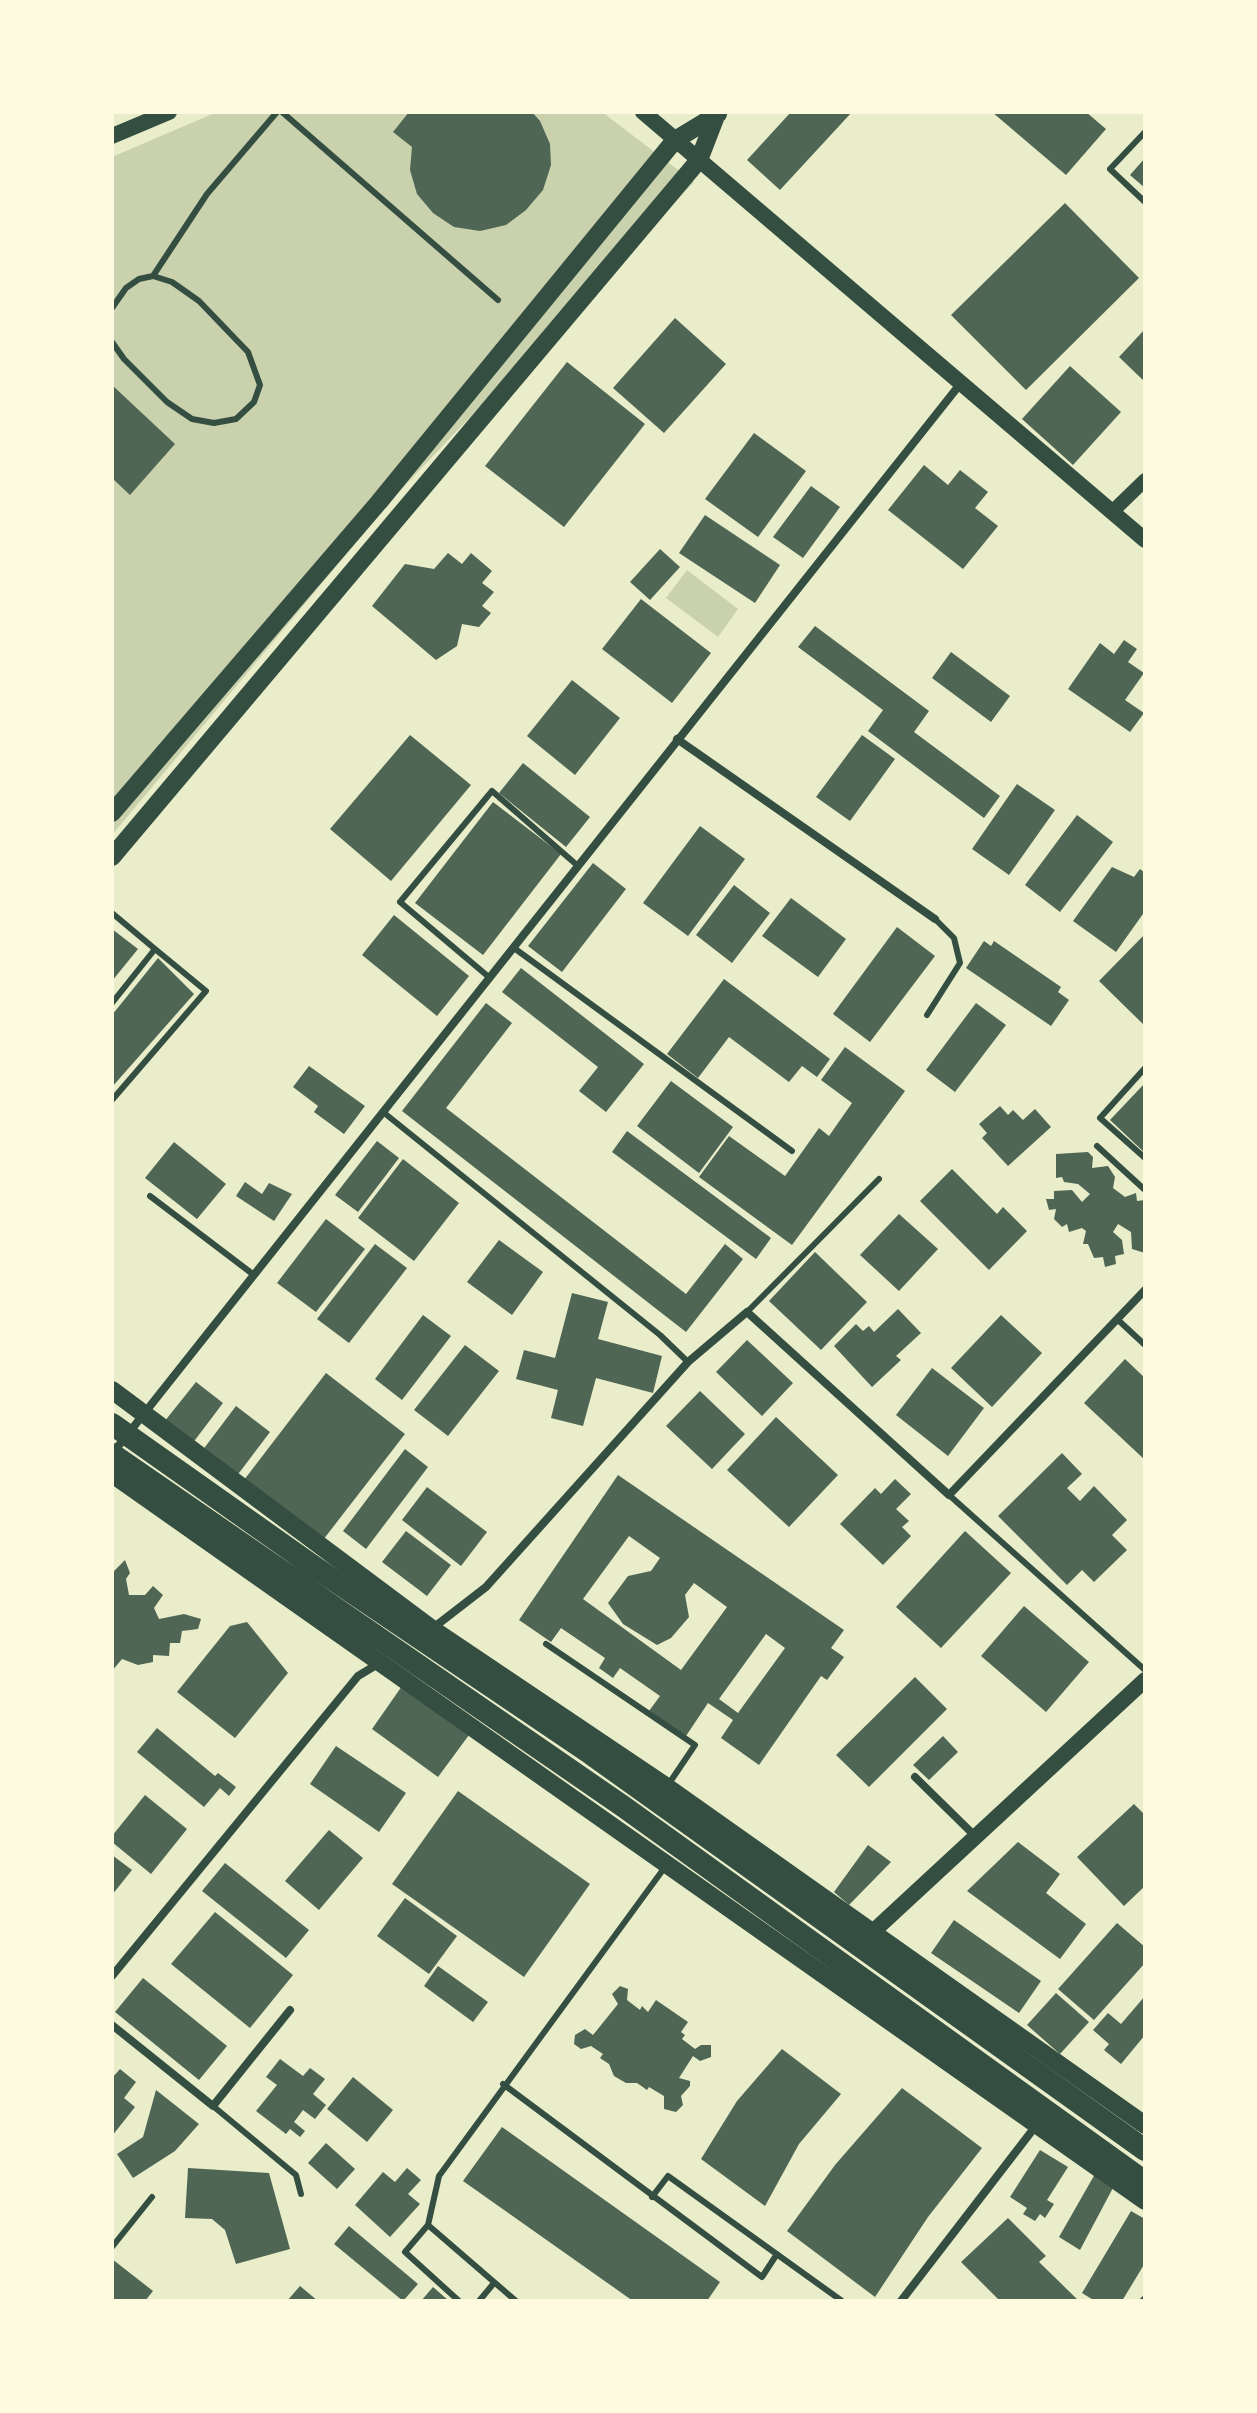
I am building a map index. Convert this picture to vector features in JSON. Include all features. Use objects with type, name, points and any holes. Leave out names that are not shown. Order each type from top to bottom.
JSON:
[{"type":"highway","points":[[112,1424],[313,1566],[591,1754],[1145,2150]]},
{"type":"highway","points":[[112,1454],[624,1807],[1145,2182]]},
{"type":"main road","points":[[112,136],[169,112]]},
{"type":"main road","points":[[643,112],[1145,540]]},
{"type":"main road","points":[[112,813],[379,502],[675,140],[718,114]]},
{"type":"main road","points":[[112,857],[699,160],[718,114]]},
{"type":"main road","points":[[112,1390],[432,1629],[667,1787],[1143,2121]]},
{"type":"main road","points":[[112,1474],[833,1978],[1145,2201]]},
{"type":"main road","points":[[833,1978],[872,1931],[1145,1680]]},
{"type":"street","points":[[112,1454],[961,383]]},
{"type":"street","points":[[1112,512],[1145,480]]},
{"type":"street","points":[[677,739],[935,919]]},
{"type":"street","points":[[112,1976],[358,1676],[432,1629],[486,1587],[688,1362],[747,1312],[949,1495],[1145,1290]]},
{"type":"street","points":[[915,1777],[975,1836]]},
{"type":"street","points":[[112,2025],[213,2106],[290,2010]]},
{"type":"street","points":[[901,2301],[1074,2075]]},
{"type":"lane","points":[[153,276],[207,194],[279,112],[498,300]]},
{"type":"lane","points":[[1145,132],[1110,169],[1145,202]]},
{"type":"lane","points":[[112,342],[124,359],[167,402],[192,419],[214,423],[236,419],[254,402],[260,385],[257,369],[248,352],[199,301],[172,282],[153,276],[139,279],[113,303]]},
{"type":"lane","points":[[490,978],[400,902],[492,791],[578,866]]},
{"type":"lane","points":[[112,913],[206,991],[112,1100]]},
{"type":"lane","points":[[927,1015],[960,963],[954,938],[935,919]]},
{"type":"lane","points":[[514,948],[792,1151]]},
{"type":"lane","points":[[112,1003],[155,949]]},
{"type":"lane","points":[[1145,1068],[1100,1118],[1145,1158]]},
{"type":"lane","points":[[383,1112],[660,1335],[688,1362]]},
{"type":"lane","points":[[1097,1146],[1145,1190]]},
{"type":"lane","points":[[747,1312],[879,1179]]},
{"type":"lane","points":[[150,1196],[254,1275]]},
{"type":"lane","points":[[1117,1319],[1145,1345]]},
{"type":"lane","points":[[949,1495],[1145,1670]]},
{"type":"lane","points":[[546,1644],[695,1745],[667,1787]]},
{"type":"lane","points":[[459,2301],[405,2252],[428,2225],[439,2176],[503,2084],[667,1864]]},
{"type":"lane","points":[[503,2084],[762,2277],[777,2254]]},
{"type":"lane","points":[[213,2106],[296,2175],[301,2194]]},
{"type":"lane","points":[[652,2197],[668,2176],[842,2301]]},
{"type":"lane","points":[[112,2247],[152,2197]]},
{"type":"lane","points":[[428,2225],[516,2301]]},
{"type":"lane","points":[[479,2301],[494,2283]]},
{"type":"green space","points":[[217,112],[602,112],[694,182],[394,497],[112,835],[112,157]]},
{"type":"green space","points":[[687,570],[738,609],[718,637],[666,598]]},
{"type":"building","points":[[409,112],[532,112],[540,121],[550,144],[551,165],[543,190],[526,210],[506,225],[480,231],[454,227],[433,213],[417,194],[410,170],[412,147],[393,132]]},
{"type":"building","points":[[791,112],[852,112],[780,190],[747,160]]},
{"type":"building","points":[[992,112],[1086,112],[1106,129],[1066,175]]},
{"type":"building","points":[[1145,158],[1145,188],[1130,175]]},
{"type":"building","points":[[1065,203],[1139,278],[1026,390],[951,315]]},
{"type":"building","points":[[675,318],[726,364],[664,433],[613,388]]},
{"type":"building","points":[[1145,329],[1145,382],[1119,357]]},
{"type":"building","points":[[567,362],[645,424],[564,527],[485,466]]},
{"type":"building","points":[[1070,366],[1121,412],[1073,465],[1022,419]]},
{"type":"building","points":[[112,385],[175,444],[130,495],[112,478]]},
{"type":"building","points":[[754,433],[806,471],[758,537],[705,499]]},
{"type":"building","points":[[924,465],[948,485],[960,470],[988,492],[975,508],[998,526],[963,569],[888,510]]},
{"type":"building","points":[[811,486],[840,507],[803,558],[773,537]]},
{"type":"building","points":[[705,515],[780,565],[755,603],[679,553]]},
{"type":"building","points":[[660,549],[680,567],[650,600],[630,582]]},
{"type":"building","points":[[448,553],[462,564],[471,553],[492,571],[482,583],[494,592],[482,606],[491,613],[479,627],[462,624],[457,646],[436,660],[372,606],[405,564],[434,569]]},
{"type":"building","points":[[641,599],[711,653],[672,703],[602,649]]},
{"type":"building","points":[[815,626],[929,711],[914,732],[1000,796],[984,818],[868,731],[883,710],[798,647]]},
{"type":"building","points":[[1124,640],[1137,649],[1128,662],[1144,673],[1125,700],[1144,713],[1130,732],[1068,689],[1100,643],[1114,654]]},
{"type":"building","points":[[951,652],[1010,696],[991,722],[932,678]]},
{"type":"building","points":[[572,680],[620,718],[575,775],[527,736]]},
{"type":"building","points":[[410,735],[471,785],[391,881],[330,829]]},
{"type":"building","points":[[862,735],[895,759],[850,821],[816,797]]},
{"type":"building","points":[[523,763],[590,817],[566,847],[499,793]]},
{"type":"building","points":[[1017,784],[1055,810],[1009,875],[972,849]]},
{"type":"building","points":[[493,802],[561,854],[483,955],[415,903]]},
{"type":"building","points":[[1077,815],[1113,842],[1060,912],[1025,885]]},
{"type":"building","points":[[700,826],[745,859],[688,936],[643,903]]},
{"type":"building","points":[[593,863],[626,889],[562,972],[528,946]]},
{"type":"building","points":[[1112,867],[1134,877],[1140,869],[1145,873],[1145,911],[1116,952],[1073,921]]},
{"type":"building","points":[[734,885],[770,913],[732,963],[696,935]]},
{"type":"building","points":[[791,898],[846,939],[818,977],[762,936]]},
{"type":"building","points":[[394,915],[469,976],[437,1016],[362,955]]},
{"type":"building","points":[[897,927],[935,956],[870,1042],[833,1014]]},
{"type":"building","points":[[112,929],[138,949],[112,981]]},
{"type":"building","points":[[1145,934],[1145,1026],[1099,981]]},
{"type":"building","points":[[984,941],[991,946],[994,941],[1061,987],[1058,992],[1069,1000],[1051,1026],[966,968]]},
{"type":"building","points":[[158,958],[194,994],[112,1087],[112,1015]]},
{"type":"building","points":[[521,968],[644,1064],[606,1112],[579,1091],[598,1067],[502,992]]},
{"type":"building","points":[[724,979],[830,1059],[817,1077],[802,1066],[789,1082],[729,1037],[698,1078],[667,1054]]},
{"type":"building","points":[[486,1003],[512,1023],[446,1108],[686,1294],[725,1244],[743,1259],[686,1332],[402,1111]]},
{"type":"building","points":[[976,1003],[1006,1025],[955,1092],[926,1070]]},
{"type":"building","points":[[845,1047],[905,1091],[792,1245],[699,1177],[729,1136],[785,1176],[819,1128],[829,1136],[852,1103],[821,1080]]},
{"type":"building","points":[[309,1066],[365,1106],[344,1134],[314,1112],[318,1106],[293,1087]]},
{"type":"building","points":[[671,1081],[733,1127],[699,1173],[637,1126]]},
{"type":"building","points":[[1145,1083],[1145,1153],[1110,1120]]},
{"type":"building","points":[[1000,1106],[1008,1115],[1013,1110],[1023,1120],[1035,1109],[1051,1127],[1008,1166],[982,1138],[987,1133],[979,1124]]},
{"type":"building","points":[[627,1131],[771,1238],[756,1259],[612,1152]]},
{"type":"building","points":[[377,1141],[399,1158],[358,1212],[335,1195]]},
{"type":"building","points":[[174,1142],[226,1184],[197,1219],[145,1178]]},
{"type":"building","points":[[1088,1152],[1093,1157],[1092,1168],[1108,1166],[1115,1177],[1113,1188],[1125,1197],[1136,1193],[1137,1201],[1145,1200],[1145,1253],[1132,1249],[1131,1232],[1118,1224],[1113,1232],[1122,1240],[1124,1254],[1115,1256],[1116,1264],[1105,1267],[1103,1257],[1094,1258],[1088,1244],[1083,1244],[1086,1231],[1082,1228],[1069,1232],[1067,1224],[1062,1227],[1054,1219],[1056,1209],[1049,1210],[1046,1199],[1054,1199],[1054,1191],[1072,1190],[1082,1202],[1090,1194],[1078,1184],[1064,1182],[1062,1177],[1056,1178],[1056,1154]]},
{"type":"building","points":[[403,1159],[459,1203],[414,1261],[358,1218]]},
{"type":"building","points":[[952,1169],[997,1214],[1003,1207],[1027,1231],[989,1270],[920,1201]]},
{"type":"building","points":[[245,1182],[262,1194],[269,1183],[292,1194],[274,1221],[236,1196]]},
{"type":"building","points":[[899,1214],[938,1249],[899,1291],[860,1255]]},
{"type":"building","points":[[326,1219],[365,1249],[316,1312],[277,1283]]},
{"type":"building","points":[[499,1240],[543,1272],[512,1315],[467,1282]]},
{"type":"building","points":[[375,1244],[407,1268],[349,1343],[317,1319]]},
{"type":"building","points":[[815,1252],[867,1302],[821,1350],[769,1301]]},
{"type":"building","points":[[572,1293],[608,1302],[598,1339],[662,1356],[653,1393],[596,1378],[583,1426],[551,1418],[558,1390],[516,1379],[524,1350],[555,1358]]},
{"type":"building","points":[[898,1309],[921,1333],[896,1356],[901,1360],[872,1387],[834,1346],[856,1324],[863,1331],[869,1326],[874,1332]]},
{"type":"building","points":[[423,1315],[451,1336],[402,1400],[375,1379]]},
{"type":"building","points":[[1001,1315],[1042,1353],[992,1407],[951,1368]]},
{"type":"building","points":[[747,1340],[793,1383],[762,1416],[716,1372]]},
{"type":"building","points":[[465,1345],[499,1371],[448,1436],[414,1410]]},
{"type":"building","points":[[1125,1359],[1145,1378],[1145,1460],[1084,1403]]},
{"type":"building","points":[[932,1368],[984,1408],[948,1456],[896,1415]]},
{"type":"building","points":[[326,1373],[405,1434],[323,1540],[244,1480]]},
{"type":"building","points":[[196,1382],[223,1403],[192,1444],[164,1422]]},
{"type":"building","points":[[700,1391],[745,1434],[712,1469],[666,1426]]},
{"type":"building","points":[[236,1406],[270,1432],[236,1477],[202,1451]]},
{"type":"building","points":[[776,1417],[838,1475],[789,1527],[727,1470]]},
{"type":"building","points":[[405,1449],[428,1467],[366,1549],[343,1531]]},
{"type":"building","points":[[1062,1453],[1082,1474],[1067,1488],[1080,1501],[1094,1486],[1127,1520],[1112,1535],[1127,1550],[1094,1582],[1082,1570],[1067,1585],[998,1516]]},
{"type":"building","points":[[618,1475],[844,1630],[831,1648],[844,1657],[827,1680],[821,1676],[759,1765],[721,1738],[733,1720],[708,1703],[686,1736],[649,1711],[660,1696],[620,1668],[613,1678],[599,1668],[605,1658],[561,1628],[551,1642],[519,1620]],"holes":[[[629,1536],[660,1558],[651,1571],[628,1576],[608,1603],[623,1624],[657,1645],[671,1638],[689,1617],[685,1595],[694,1583],[727,1607],[681,1670],[583,1599]],[[766,1634],[785,1648],[738,1713],[719,1699]]]},
{"type":"building","points":[[895,1479],[911,1494],[896,1509],[909,1521],[902,1527],[911,1536],[883,1565],[840,1524],[875,1488],[881,1494]]},
{"type":"building","points":[[427,1487],[487,1532],[461,1566],[402,1520]]},
{"type":"building","points":[[406,1531],[451,1565],[427,1596],[382,1562]]},
{"type":"building","points":[[965,1531],[1011,1573],[941,1648],[896,1607]]},
{"type":"building","points":[[125,1560],[130,1573],[126,1579],[129,1595],[145,1595],[153,1586],[163,1595],[154,1608],[159,1619],[184,1614],[201,1619],[198,1629],[182,1631],[180,1643],[170,1643],[169,1656],[153,1655],[153,1662],[138,1665],[122,1659],[112,1671],[112,1573]]},
{"type":"building","points":[[1024,1606],[1089,1662],[1046,1712],[981,1656]]},
{"type":"building","points":[[247,1622],[288,1673],[235,1738],[177,1692],[230,1626]]},
{"type":"building","points":[[915,1677],[947,1709],[869,1787],[836,1755]]},
{"type":"building","points":[[402,1686],[469,1735],[438,1777],[372,1729]]},
{"type":"building","points":[[157,1728],[215,1776],[218,1773],[236,1787],[229,1796],[220,1788],[204,1807],[137,1752]]},
{"type":"building","points":[[943,1736],[958,1752],[929,1780],[913,1765]]},
{"type":"building","points":[[336,1746],[406,1793],[379,1832],[310,1784]]},
{"type":"building","points":[[458,1791],[590,1884],[524,1977],[392,1884]]},
{"type":"building","points":[[145,1795],[187,1829],[151,1874],[112,1842],[112,1836]]},
{"type":"building","points":[[1134,1804],[1145,1815],[1145,1886],[1124,1906],[1077,1857]]},
{"type":"building","points":[[329,1830],[363,1858],[319,1910],[285,1881]]},
{"type":"building","points":[[1018,1842],[1060,1874],[1046,1893],[1086,1924],[1060,1959],[967,1891]]},
{"type":"building","points":[[868,1845],[891,1862],[849,1905],[834,1892]]},
{"type":"building","points":[[112,1855],[132,1870],[112,1895]]},
{"type":"building","points":[[225,1863],[309,1930],[286,1958],[202,1891]]},
{"type":"building","points":[[405,1898],[457,1936],[429,1974],[377,1936]]},
{"type":"building","points":[[215,1912],[293,1975],[250,2028],[171,1964]]},
{"type":"building","points":[[954,1920],[1041,1981],[1019,2013],[931,1953]]},
{"type":"building","points":[[1117,1923],[1145,1947],[1145,1963],[1094,2020],[1058,1989]]},
{"type":"building","points":[[438,1966],[488,2002],[473,2022],[424,1986]]},
{"type":"building","points":[[143,1978],[227,2046],[199,2080],[115,2012]]},
{"type":"building","points":[[620,1986],[628,1989],[627,2000],[640,2010],[642,2006],[648,2012],[656,2000],[688,2022],[681,2032],[685,2035],[682,2039],[695,2049],[701,2045],[711,2045],[711,2057],[700,2061],[693,2056],[679,2078],[690,2081],[690,2086],[681,2096],[683,2105],[676,2112],[664,2109],[664,2096],[649,2087],[647,2090],[637,2083],[626,2083],[614,2076],[609,2064],[600,2058],[603,2054],[591,2046],[581,2049],[574,2044],[575,2035],[585,2029],[593,2035],[618,2004],[612,1994]]},
{"type":"building","points":[[1056,1993],[1089,2022],[1060,2054],[1027,2025]]},
{"type":"building","points":[[1145,1996],[1145,2035],[1121,2064],[1104,2050],[1109,2044],[1093,2030],[1108,2013],[1121,2024]]},
{"type":"building","points":[[782,2049],[841,2094],[799,2144],[765,2206],[701,2159],[737,2101]]},
{"type":"building","points":[[280,2059],[303,2076],[310,2068],[325,2079],[313,2094],[326,2105],[315,2119],[303,2110],[294,2122],[305,2131],[300,2137],[290,2129],[286,2134],[256,2111],[277,2085],[266,2077]]},
{"type":"building","points":[[120,2069],[136,2082],[124,2098],[135,2107],[112,2136],[112,2078]]},
{"type":"building","points":[[353,2077],[393,2110],[367,2142],[327,2109]]},
{"type":"building","points":[[902,2088],[982,2148],[928,2217],[875,2297],[787,2231],[835,2165]]},
{"type":"building","points":[[156,2090],[199,2124],[175,2151],[133,2178],[117,2154],[143,2137]]},
{"type":"building","points":[[502,2127],[720,2282],[707,2301],[633,2301],[463,2181]]},
{"type":"building","points":[[326,2143],[355,2169],[337,2189],[308,2163]]},
{"type":"building","points":[[1040,2150],[1068,2167],[1047,2200],[1054,2204],[1045,2218],[1040,2214],[1035,2221],[1023,2214],[1027,2208],[1010,2197]]},
{"type":"building","points":[[188,2168],[269,2173],[290,2249],[236,2264],[225,2230],[212,2219],[185,2218]]},
{"type":"building","points":[[407,2168],[421,2180],[408,2194],[420,2204],[390,2237],[355,2205],[383,2172],[395,2182]]},
{"type":"building","points":[[1095,2174],[1114,2186],[1080,2250],[1059,2237]]},
{"type":"building","points":[[1131,2211],[1145,2219],[1145,2263],[1122,2301],[1095,2301],[1082,2293]]},
{"type":"building","points":[[1008,2218],[1046,2256],[1039,2262],[1079,2301],[1000,2301],[961,2262]]},
{"type":"building","points":[[349,2226],[418,2284],[403,2301],[334,2244]]},
{"type":"building","points":[[112,2259],[153,2291],[145,2301],[112,2301]]},
{"type":"building","points":[[300,2286],[318,2301],[287,2301]]},
{"type":"building","points":[[433,2287],[449,2301],[421,2301]]}]
